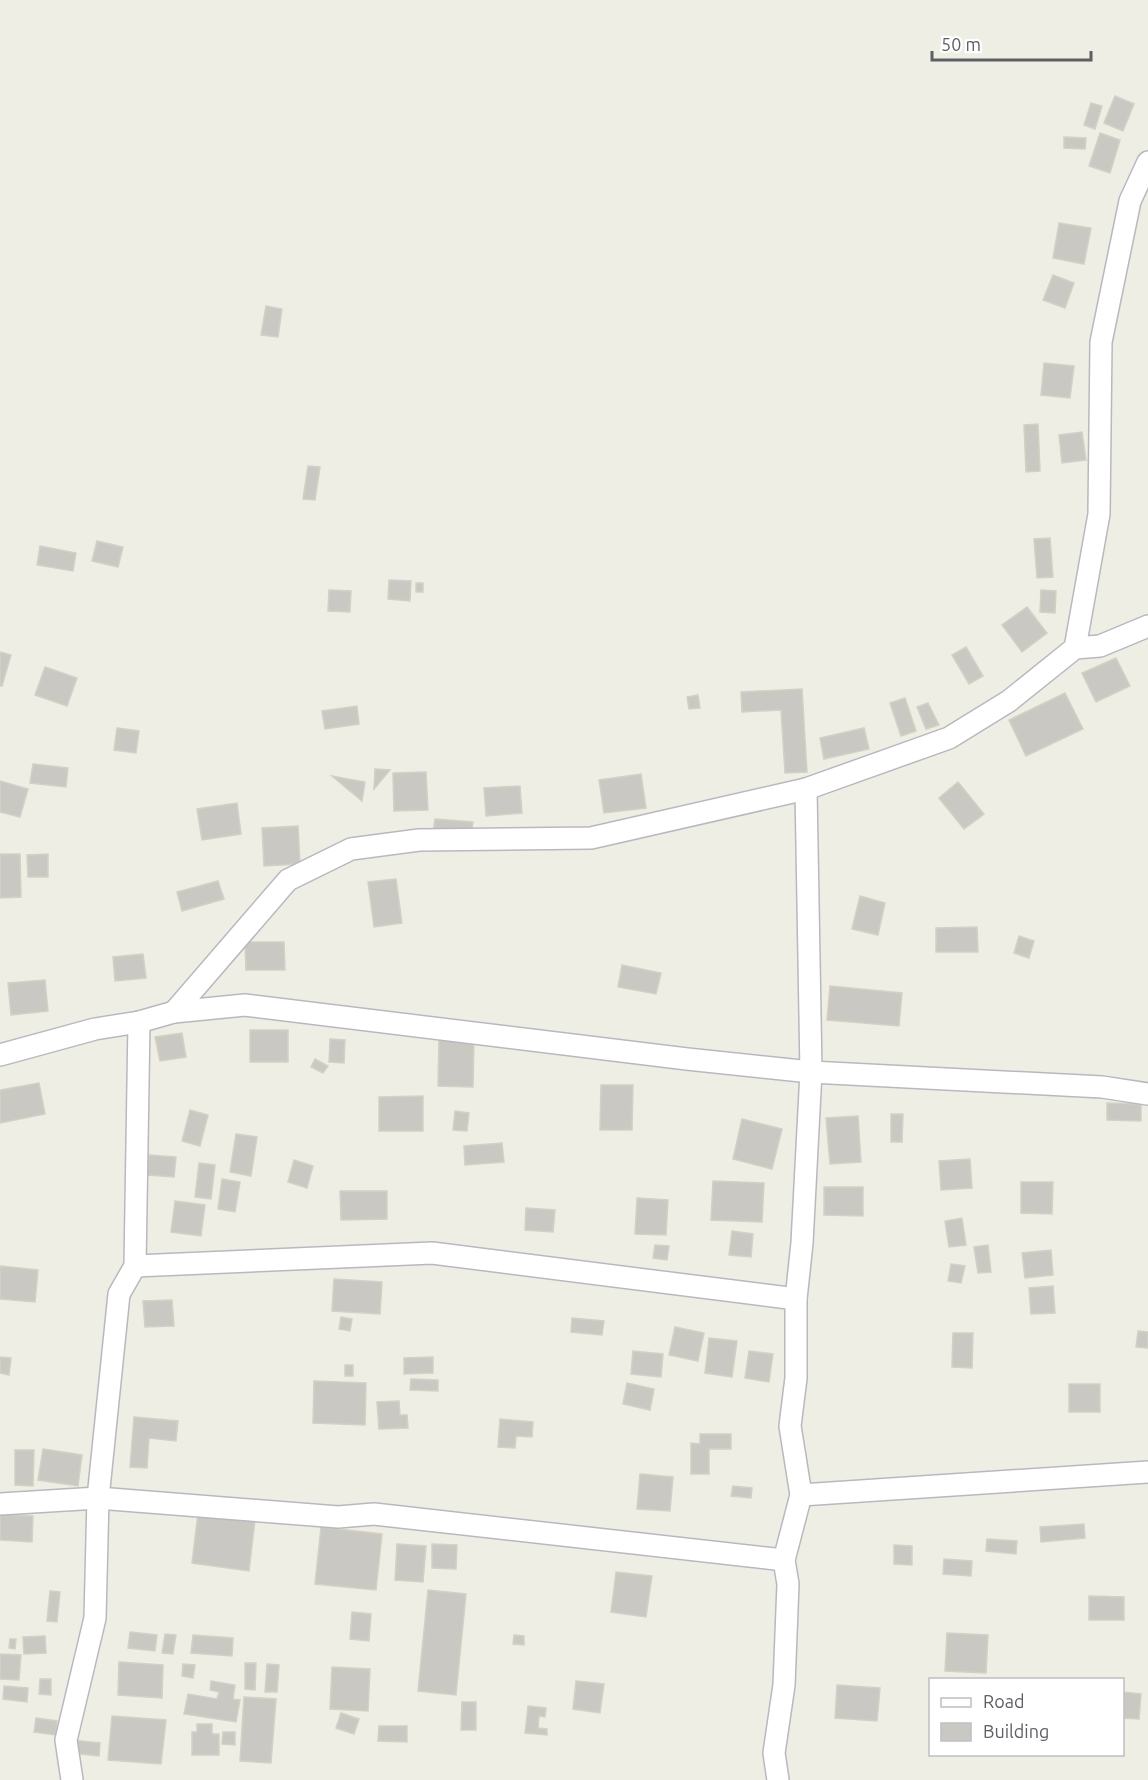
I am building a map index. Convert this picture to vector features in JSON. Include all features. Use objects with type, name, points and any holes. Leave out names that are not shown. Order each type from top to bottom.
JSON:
[{"type":"street","points":[[1075,648],[1099,514],[1101,342],[1130,201],[1148,162]]},
{"type":"street","points":[[174,1012],[288,880],[351,849],[419,840],[591,838],[806,789],[949,738],[1009,701],[1075,648],[1100,646],[1148,626]]},
{"type":"street","points":[[778,1780],[774,1753],[784,1685],[788,1584],[784,1560],[801,1495],[790,1426],[796,1378],[796,1299],[802,1243],[811,1072],[806,789]]},
{"type":"street","points":[[0,1055],[95,1029],[140,1022],[174,1012],[245,1005],[811,1072],[1102,1087],[1148,1094]]},
{"type":"street","points":[[72,1780],[66,1740],[94,1618],[98,1498],[119,1294],[135,1266],[140,1022]]},
{"type":"street","points":[[135,1266],[432,1253],[796,1299]]},
{"type":"street","points":[[801,1495],[1148,1472]]},
{"type":"street","points":[[0,1504],[98,1498],[338,1517],[374,1514],[784,1560]]},
{"type":"building","points":[[1115,96],[1134,104],[1123,131],[1104,123]]},
{"type":"building","points":[[1091,103],[1102,106],[1095,129],[1084,125]]},
{"type":"building","points":[[1100,133],[1120,140],[1110,173],[1089,166]]},
{"type":"building","points":[[1064,137],[1086,138],[1085,149],[1064,148]]},
{"type":"building","points":[[1059,223],[1091,228],[1084,264],[1053,258]]},
{"type":"building","points":[[1053,275],[1074,283],[1065,308],[1043,300]]},
{"type":"building","points":[[266,306],[282,309],[278,337],[261,335]]},
{"type":"building","points":[[1044,363],[1074,366],[1070,398],[1041,395]]},
{"type":"building","points":[[1038,424],[1040,471],[1026,472],[1024,425]]},
{"type":"building","points":[[1082,432],[1086,460],[1062,463],[1059,435]]},
{"type":"building","points":[[308,466],[320,467],[315,500],[303,499]]},
{"type":"building","points":[[1050,538],[1053,577],[1037,578],[1034,539]]},
{"type":"building","points":[[97,541],[123,547],[118,567],[92,561]]},
{"type":"building","points":[[40,546],[76,553],[73,571],[37,565]]},
{"type":"building","points":[[389,580],[411,581],[410,601],[388,599]]},
{"type":"building","points":[[416,583],[423,583],[423,592],[416,592]]},
{"type":"building","points":[[329,590],[351,591],[350,612],[328,611]]},
{"type":"building","points":[[1041,590],[1056,591],[1055,613],[1040,612]]},
{"type":"building","points":[[1027,607],[1047,633],[1022,652],[1002,625]]},
{"type":"building","points":[[966,647],[983,676],[969,684],[952,655]]},
{"type":"building","points":[[0,652],[11,655],[2,686],[0,686]]},
{"type":"building","points":[[1116,658],[1130,686],[1096,702],[1082,673]]},
{"type":"building","points":[[45,667],[77,678],[67,706],[35,695]]},
{"type":"building","points":[[802,689],[807,772],[785,773],[781,710],[742,712],[741,692]]},
{"type":"building","points":[[1065,693],[1083,729],[1026,756],[1009,720]]},
{"type":"building","points":[[698,695],[700,708],[689,709],[687,697]]},
{"type":"building","points":[[905,698],[916,731],[901,736],[890,703]]},
{"type":"building","points":[[928,703],[939,725],[926,729],[917,707]]},
{"type":"building","points":[[357,706],[359,724],[325,729],[322,711]]},
{"type":"building","points":[[117,728],[139,731],[136,753],[114,750]]},
{"type":"building","points":[[864,728],[869,749],[824,759],[820,738]]},
{"type":"building","points":[[33,764],[68,768],[66,787],[30,783]]},
{"type":"building","points":[[375,769],[390,770],[374,789]]},
{"type":"building","points":[[426,772],[428,810],[394,811],[393,773]]},
{"type":"building","points":[[641,774],[646,808],[604,813],[599,780]]},
{"type":"building","points":[[332,776],[365,782],[362,801]]},
{"type":"building","points":[[0,781],[28,789],[20,817],[0,812]]},
{"type":"building","points":[[958,782],[984,814],[964,829],[939,798]]},
{"type":"building","points":[[520,786],[522,813],[486,816],[484,788]]},
{"type":"building","points":[[237,803],[241,834],[202,840],[197,809]]},
{"type":"building","points":[[435,819],[473,822],[471,835],[433,833]]},
{"type":"building","points":[[298,826],[300,864],[264,866],[262,828]]},
{"type":"building","points":[[0,854],[20,854],[21,897],[0,898]]},
{"type":"building","points":[[48,854],[48,877],[28,877],[27,855]]},
{"type":"building","points":[[396,879],[402,923],[374,927],[368,882]]},
{"type":"building","points":[[218,881],[224,899],[182,911],[177,892]]},
{"type":"building","points":[[860,896],[885,903],[878,935],[852,929]]},
{"type":"building","points":[[977,927],[978,952],[936,952],[936,928]]},
{"type":"building","points":[[1019,936],[1034,941],[1029,958],[1014,953]]},
{"type":"building","points":[[245,942],[284,942],[285,970],[246,970]]},
{"type":"building","points":[[143,954],[146,978],[115,981],[113,957]]},
{"type":"building","points":[[622,965],[661,973],[656,994],[618,987]]},
{"type":"building","points":[[45,980],[48,1011],[11,1015],[8,983]]},
{"type":"building","points":[[830,986],[902,993],[899,1026],[827,1020]]},
{"type":"building","points":[[250,1030],[288,1030],[288,1062],[250,1062]]},
{"type":"building","points":[[182,1033],[186,1057],[160,1061],[155,1037]]},
{"type":"building","points":[[330,1039],[345,1040],[344,1063],[329,1062]]},
{"type":"building","points":[[439,1039],[474,1040],[473,1087],[438,1086]]},
{"type":"building","points":[[315,1059],[328,1066],[323,1073],[311,1067]]},
{"type":"building","points":[[39,1083],[45,1114],[0,1123],[0,1090]]},
{"type":"building","points":[[601,1085],[633,1085],[632,1130],[600,1130]]},
{"type":"building","points":[[423,1096],[423,1131],[379,1131],[379,1097]]},
{"type":"building","points":[[1107,1103],[1141,1104],[1141,1121],[1107,1120]]},
{"type":"building","points":[[190,1110],[208,1115],[200,1146],[182,1141]]},
{"type":"building","points":[[455,1111],[469,1113],[467,1131],[453,1130]]},
{"type":"building","points":[[891,1114],[903,1114],[902,1142],[891,1142]]},
{"type":"building","points":[[858,1116],[861,1162],[830,1164],[826,1118]]},
{"type":"building","points":[[742,1119],[782,1129],[772,1169],[733,1159]]},
{"type":"building","points":[[236,1134],[257,1137],[251,1176],[230,1172]]},
{"type":"building","points":[[502,1143],[504,1162],[465,1165],[464,1146]]},
{"type":"building","points":[[149,1155],[176,1157],[174,1177],[147,1175]]},
{"type":"building","points":[[970,1159],[972,1188],[941,1190],[939,1161]]},
{"type":"building","points":[[294,1160],[313,1166],[307,1188],[288,1182]]},
{"type":"building","points":[[199,1163],[215,1165],[211,1199],[195,1197]]},
{"type":"building","points":[[222,1179],[240,1182],[235,1212],[218,1209]]},
{"type":"building","points":[[713,1181],[764,1183],[762,1222],[711,1220]]},
{"type":"building","points":[[1021,1182],[1053,1182],[1052,1214],[1021,1213]]},
{"type":"building","points":[[824,1187],[863,1187],[863,1216],[824,1215]]},
{"type":"building","points":[[340,1191],[387,1191],[387,1219],[341,1220]]},
{"type":"building","points":[[637,1198],[668,1200],[666,1235],[635,1234]]},
{"type":"building","points":[[175,1201],[205,1205],[201,1236],[171,1232]]},
{"type":"building","points":[[526,1208],[555,1210],[553,1232],[525,1230]]},
{"type":"building","points":[[962,1218],[966,1245],[949,1247],[945,1221]]},
{"type":"building","points":[[732,1231],[753,1234],[751,1257],[729,1255]]},
{"type":"building","points":[[655,1245],[669,1246],[667,1260],[653,1258]]},
{"type":"building","points":[[988,1245],[991,1272],[978,1273],[974,1247]]},
{"type":"building","points":[[1051,1250],[1053,1275],[1025,1278],[1022,1253]]},
{"type":"building","points":[[951,1264],[965,1266],[961,1283],[948,1281]]},
{"type":"building","points":[[0,1266],[38,1270],[35,1302],[0,1299]]},
{"type":"building","points":[[334,1279],[382,1282],[380,1314],[332,1311]]},
{"type":"building","points":[[1053,1286],[1055,1313],[1031,1314],[1029,1288]]},
{"type":"building","points":[[172,1300],[174,1326],[145,1327],[143,1301]]},
{"type":"building","points":[[341,1317],[352,1319],[350,1331],[339,1329]]},
{"type":"building","points":[[572,1318],[604,1321],[602,1335],[571,1332]]},
{"type":"building","points":[[675,1327],[704,1333],[698,1361],[669,1355]]},
{"type":"building","points":[[1138,1331],[1148,1332],[1148,1348],[1136,1347]]},
{"type":"building","points":[[953,1333],[973,1333],[972,1368],[952,1367]]},
{"type":"building","points":[[709,1338],[737,1341],[732,1377],[705,1373]]},
{"type":"building","points":[[633,1351],[663,1354],[661,1377],[631,1374]]},
{"type":"building","points":[[749,1351],[773,1354],[769,1382],[745,1378]]},
{"type":"building","points":[[0,1357],[11,1358],[9,1375],[0,1373]]},
{"type":"building","points":[[433,1357],[433,1373],[404,1374],[404,1358]]},
{"type":"building","points":[[345,1365],[353,1365],[353,1376],[345,1376]]},
{"type":"building","points":[[411,1379],[438,1380],[438,1391],[410,1390]]},
{"type":"building","points":[[314,1381],[366,1383],[365,1425],[313,1423]]},
{"type":"building","points":[[627,1383],[654,1389],[650,1410],[623,1404]]},
{"type":"building","points":[[1069,1384],[1100,1384],[1100,1412],[1069,1412]]},
{"type":"building","points":[[399,1401],[400,1415],[407,1415],[408,1428],[379,1429],[377,1402]]},
{"type":"building","points":[[134,1417],[178,1421],[176,1441],[149,1438],[147,1468],[130,1467]]},
{"type":"building","points":[[500,1419],[533,1422],[532,1437],[516,1436],[515,1448],[498,1447]]},
{"type":"building","points":[[700,1434],[731,1434],[731,1449],[709,1449],[709,1474],[691,1474],[691,1443],[700,1444]]},
{"type":"building","points":[[43,1449],[82,1455],[78,1486],[38,1480]]},
{"type":"building","points":[[15,1450],[34,1450],[33,1486],[15,1485]]},
{"type":"building","points":[[640,1474],[673,1477],[670,1511],[637,1509]]},
{"type":"building","points":[[733,1486],[752,1488],[751,1498],[731,1496]]},
{"type":"building","points":[[198,1513],[255,1520],[249,1571],[192,1563]]},
{"type":"building","points":[[0,1514],[33,1516],[32,1542],[0,1540]]},
{"type":"building","points":[[1084,1524],[1085,1538],[1041,1542],[1040,1527]]},
{"type":"building","points":[[321,1527],[382,1534],[376,1590],[315,1584]]},
{"type":"building","points":[[987,1539],[1017,1541],[1016,1554],[986,1551]]},
{"type":"building","points":[[397,1544],[426,1546],[423,1582],[395,1580]]},
{"type":"building","points":[[432,1544],[457,1545],[456,1569],[432,1568]]},
{"type":"building","points":[[894,1545],[912,1546],[912,1565],[894,1564]]},
{"type":"building","points":[[944,1559],[972,1561],[971,1576],[943,1574]]},
{"type":"building","points":[[616,1572],[652,1576],[646,1617],[611,1612]]},
{"type":"building","points":[[428,1590],[466,1594],[456,1695],[418,1691]]},
{"type":"building","points":[[50,1591],[60,1592],[57,1622],[47,1621]]},
{"type":"building","points":[[1089,1596],[1124,1597],[1124,1620],[1089,1620]]},
{"type":"building","points":[[352,1612],[371,1614],[369,1641],[350,1639]]},
{"type":"building","points":[[130,1632],[157,1635],[155,1651],[128,1648]]},
{"type":"building","points":[[947,1633],[988,1635],[986,1673],[945,1671]]},
{"type":"building","points":[[165,1634],[176,1635],[173,1654],[162,1653]]},
{"type":"building","points":[[193,1635],[233,1638],[232,1656],[191,1653]]},
{"type":"building","points":[[514,1635],[524,1636],[524,1645],[513,1644]]},
{"type":"building","points":[[45,1636],[46,1653],[24,1654],[23,1637]]},
{"type":"building","points":[[10,1639],[16,1639],[15,1649],[9,1648]]},
{"type":"building","points":[[0,1654],[21,1655],[19,1680],[0,1679]]},
{"type":"building","points":[[119,1662],[163,1665],[162,1698],[118,1695]]},
{"type":"building","points":[[245,1663],[256,1663],[255,1690],[245,1689]]},
{"type":"building","points":[[183,1664],[195,1665],[193,1678],[182,1676]]},
{"type":"building","points":[[267,1664],[279,1665],[277,1692],[265,1692]]},
{"type":"building","points":[[332,1667],[370,1669],[368,1711],[330,1709]]},
{"type":"building","points":[[40,1679],[51,1679],[51,1695],[39,1694]]},
{"type":"building","points":[[211,1681],[235,1685],[233,1699],[240,1700],[236,1722],[184,1714],[188,1694],[217,1699],[219,1692],[210,1690]]},
{"type":"building","points":[[576,1681],[604,1684],[600,1713],[573,1709]]},
{"type":"building","points":[[837,1685],[880,1688],[877,1721],[835,1718]]},
{"type":"building","points":[[4,1686],[28,1688],[27,1702],[3,1699]]},
{"type":"building","points":[[1124,1692],[1141,1694],[1139,1719],[1124,1718]]},
{"type":"building","points":[[244,1697],[276,1699],[271,1763],[240,1761]]},
{"type":"building","points":[[462,1702],[476,1702],[476,1730],[461,1730]]},
{"type":"building","points":[[528,1706],[546,1708],[545,1717],[539,1716],[538,1728],[547,1729],[547,1735],[525,1733]]},
{"type":"building","points":[[341,1713],[359,1719],[354,1734],[336,1728]]},
{"type":"building","points":[[112,1716],[166,1720],[161,1764],[108,1760]]},
{"type":"building","points":[[36,1718],[57,1721],[56,1735],[34,1732]]},
{"type":"building","points":[[197,1724],[212,1724],[212,1734],[219,1734],[219,1755],[192,1755],[192,1732],[197,1732]]},
{"type":"building","points":[[379,1726],[407,1726],[407,1742],[378,1741]]},
{"type":"building","points":[[223,1732],[235,1732],[235,1745],[222,1744]]},
{"type":"building","points":[[72,1740],[100,1743],[99,1756],[71,1753]]}]
